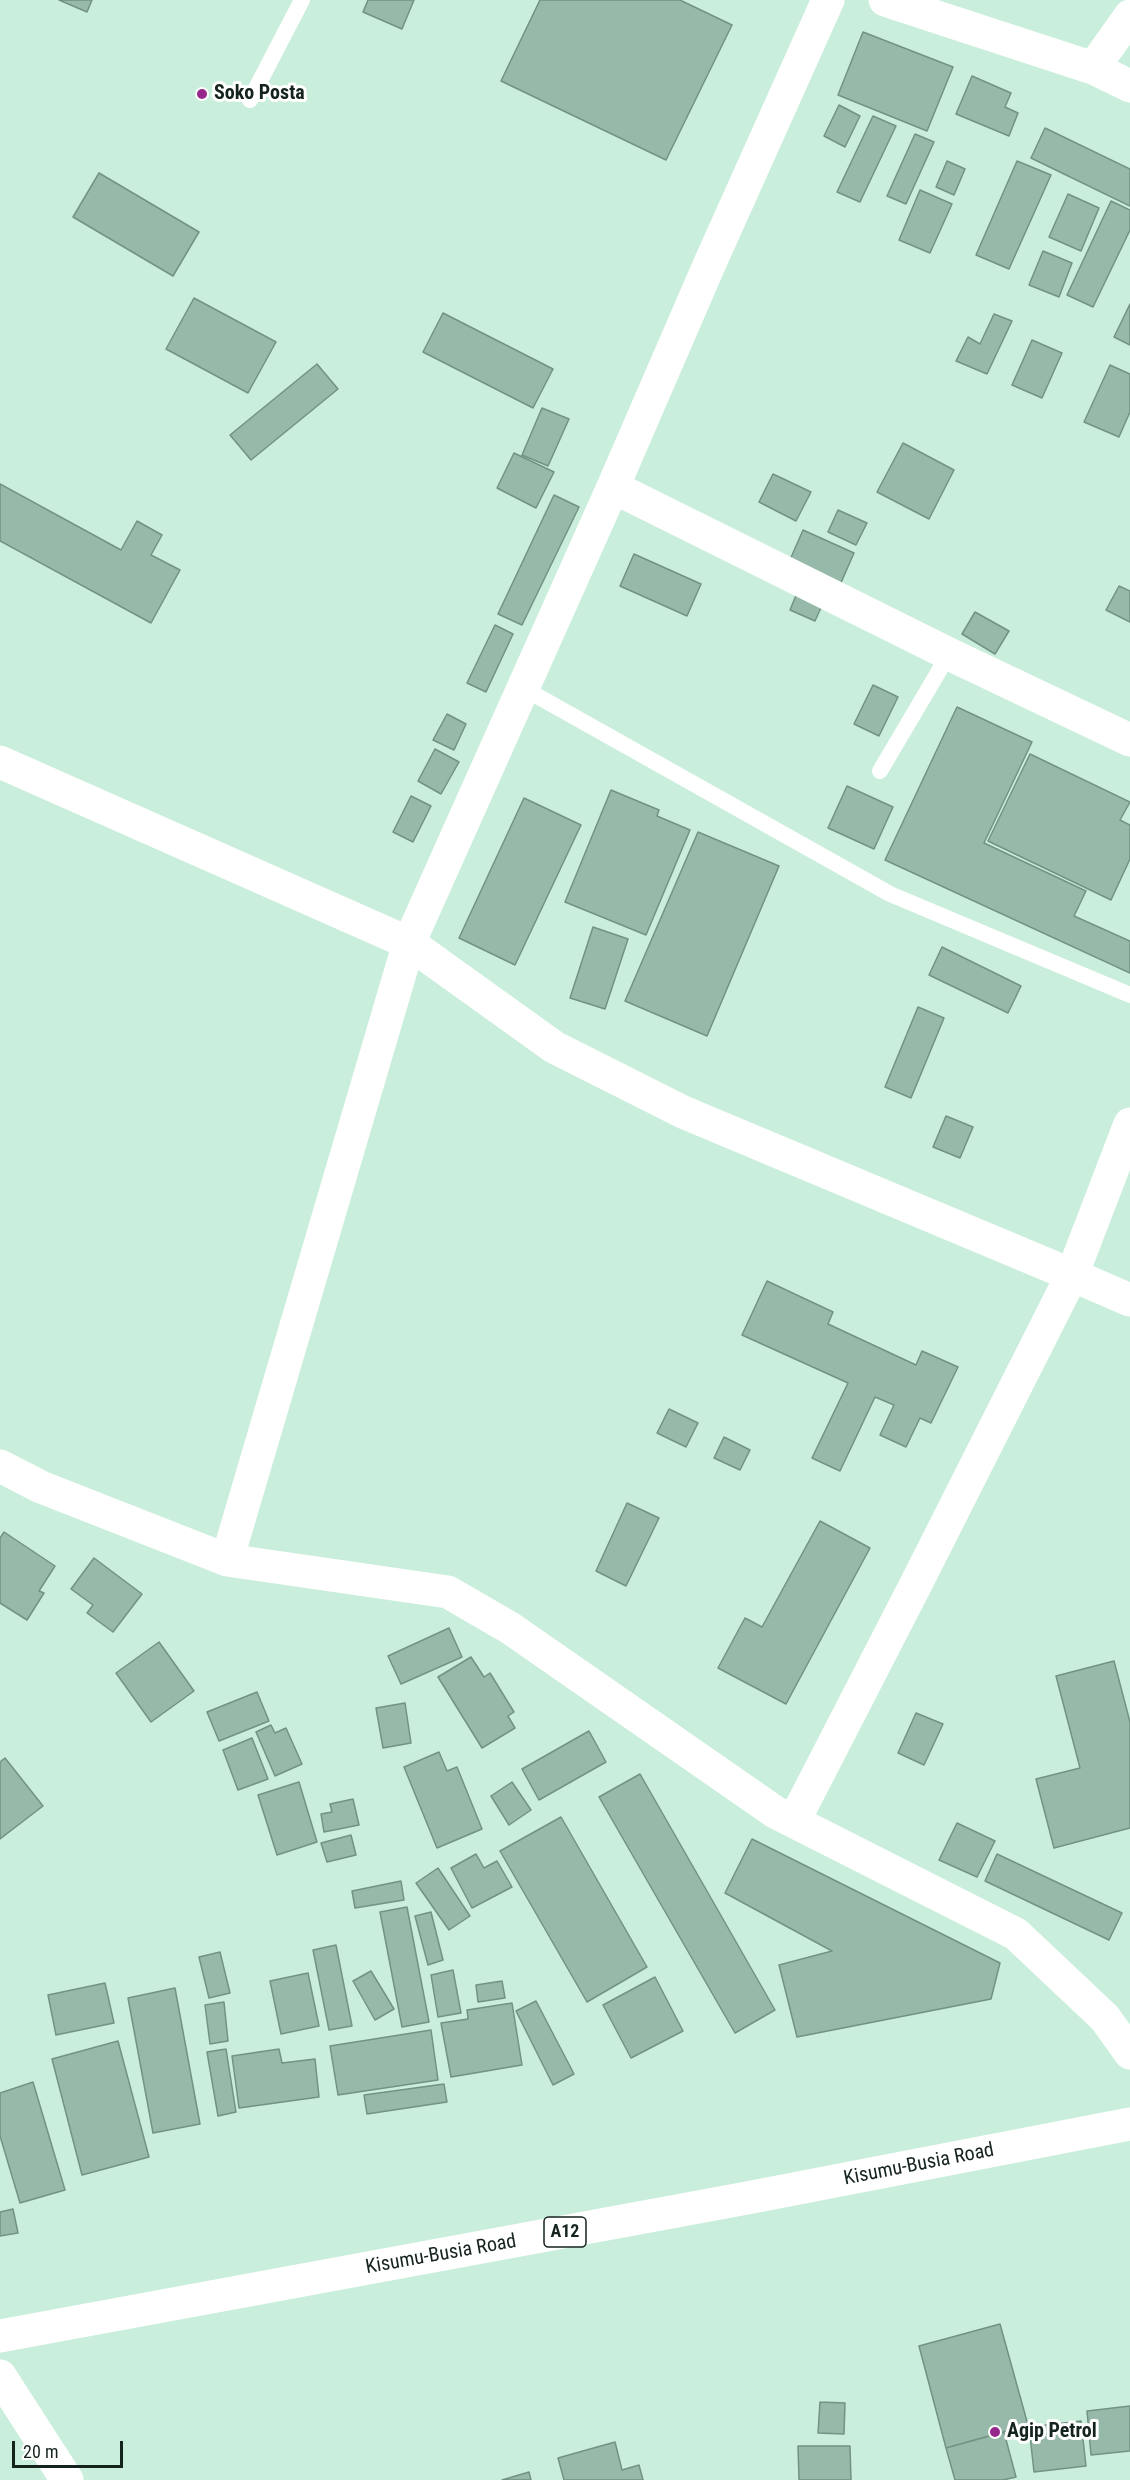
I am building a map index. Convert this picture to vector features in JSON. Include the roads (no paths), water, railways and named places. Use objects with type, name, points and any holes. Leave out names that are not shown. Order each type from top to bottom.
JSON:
[{"type":"main road","points":[[227,1560],[408,943],[828,0]]},
{"type":"main road","points":[[885,0],[1093,68],[1130,86]]},
{"type":"main road","points":[[1093,68],[1130,16]]},
{"type":"main road","points":[[613,487],[1130,741]]},
{"type":"main road","points":[[0,762],[408,943],[554,1047],[683,1112],[1130,1300]]},
{"type":"main road","points":[[794,1821],[1071,1275],[1130,1124]]},
{"type":"main road","points":[[0,1466],[41,1487],[227,1560],[448,1592],[510,1628],[775,1812],[1016,1934],[1105,2018],[1130,2053]]},
{"type":"main road","name":"Kisumu-Busia Road","points":[[0,2336],[735,2201],[1130,2124]]},
{"type":"main road","points":[[0,2376],[67,2480]]},
{"type":"lane","points":[[250,100],[303,0]]},
{"type":"lane","points":[[880,771],[949,654]]},
{"type":"lane","points":[[523,688],[890,894],[1130,995]]},
{"type":"place","name":"Soko Posta","points":[[202,94]]},
{"type":"place","name":"Agip Petrol","points":[[995,2432]]}]
